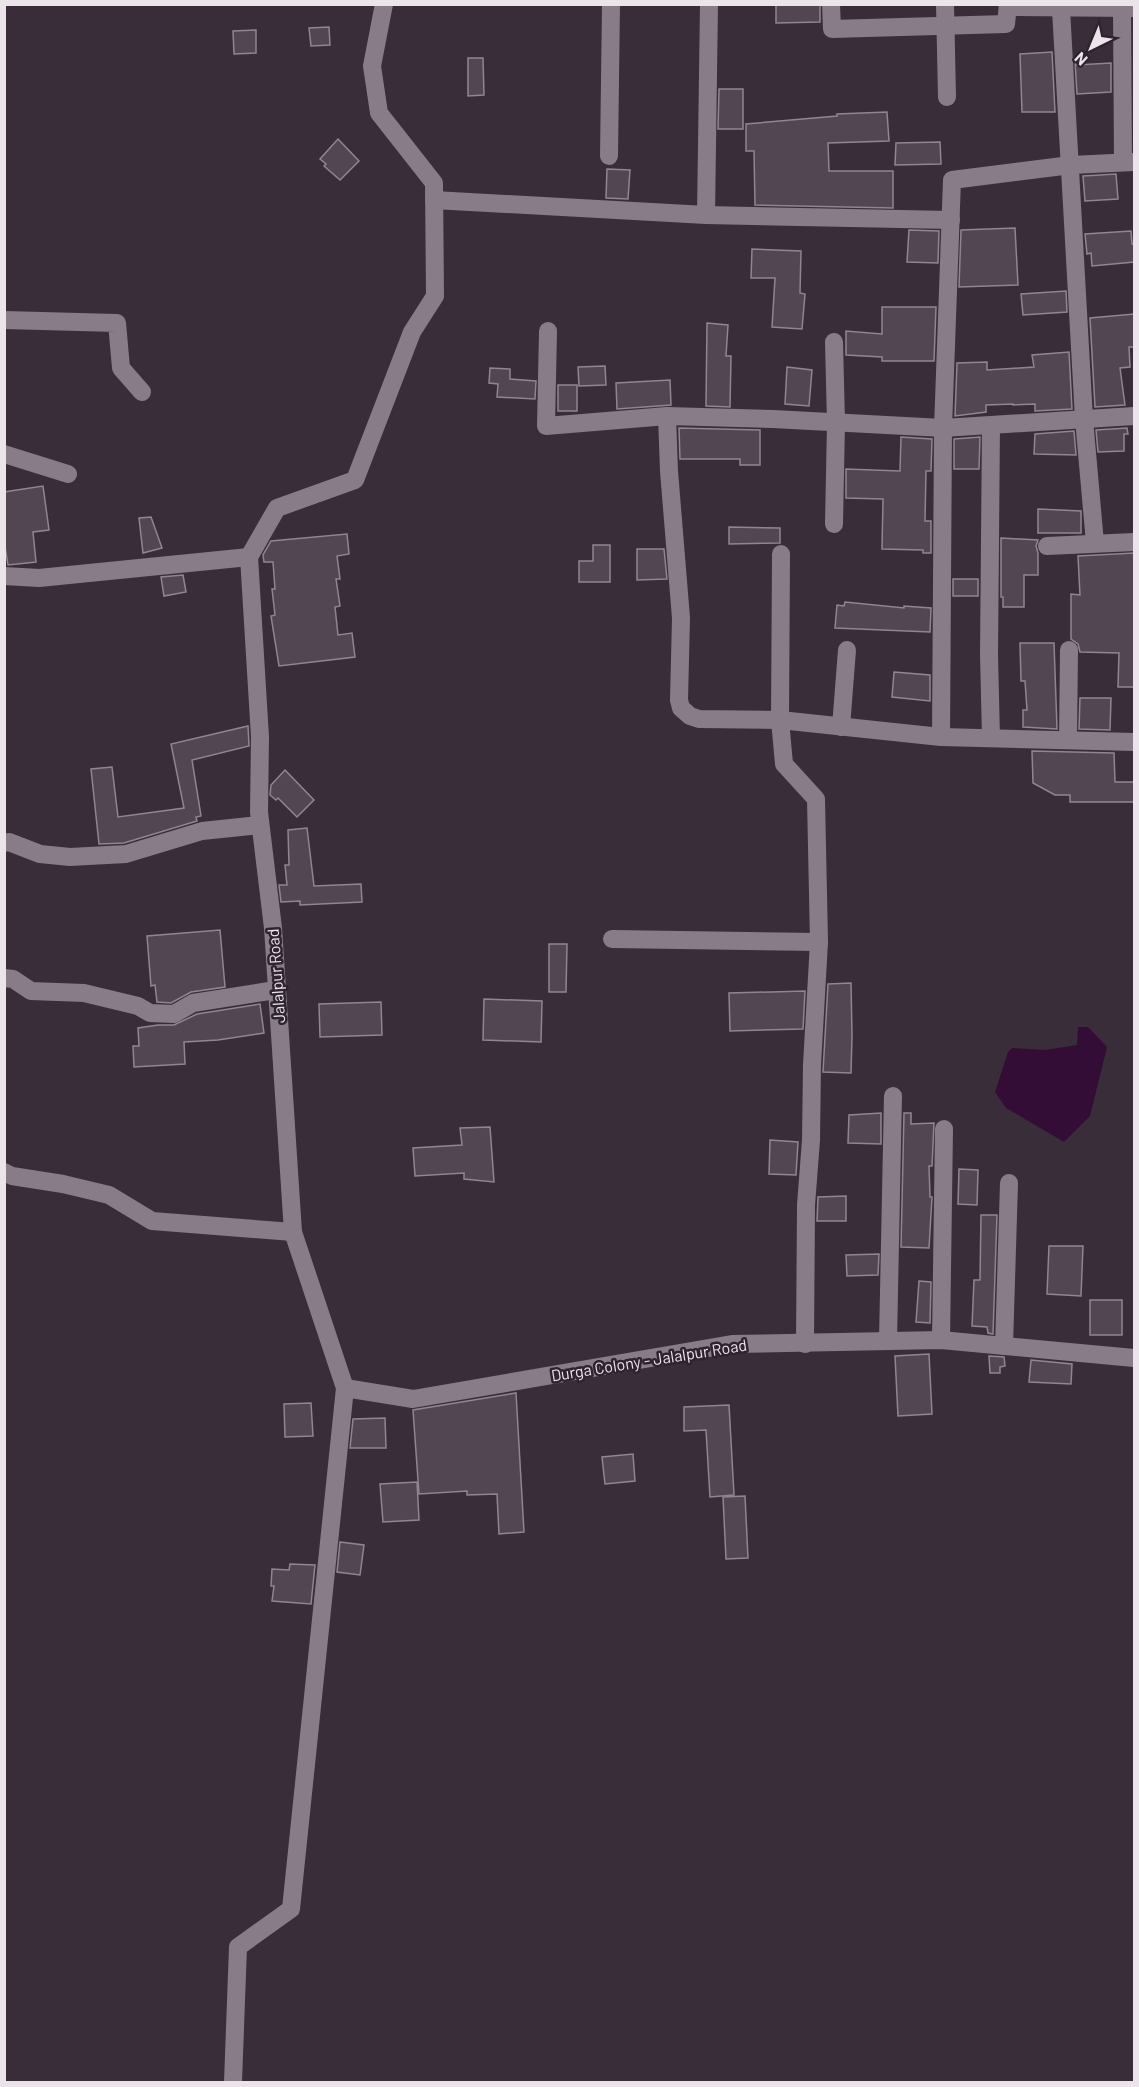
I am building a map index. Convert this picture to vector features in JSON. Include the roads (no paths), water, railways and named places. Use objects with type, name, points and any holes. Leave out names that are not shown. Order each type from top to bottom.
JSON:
[{"type":"street","points":[[4,576],[39,578],[249,557],[277,508],[355,480],[412,332],[435,296],[434,183],[379,113],[372,66],[384,4]]},
{"type":"street","points":[[609,156],[612,4]]},
{"type":"street","points":[[706,215],[709,4]]},
{"type":"street","points":[[831,4],[832,29],[1006,24],[1008,6],[1061,9],[1125,7],[1129,162],[1071,165],[952,180],[943,428],[941,737]]},
{"type":"street","points":[[945,4],[947,97]]},
{"type":"street","points":[[1061,9],[1084,419],[1095,543]]},
{"type":"street","points":[[434,200],[706,215],[951,220]]},
{"type":"street","points":[[4,320],[117,323],[121,368],[142,392]]},
{"type":"street","points":[[549,331],[546,426],[667,416],[943,428],[1134,416]]},
{"type":"street","points":[[834,342],[836,423],[834,524]]},
{"type":"street","points":[[667,416],[669,471],[681,618],[679,700],[681,708],[690,716],[699,719],[780,720],[941,737],[1134,742]]},
{"type":"street","points":[[991,425],[989,655],[992,738]]},
{"type":"street","points":[[4,454],[68,474]]},
{"type":"street","points":[[1047,546],[1134,542]]},
{"type":"street","points":[[781,554],[780,720],[784,764],[816,799],[819,942],[806,1205],[805,1344]]},
{"type":"street","name":"Jalalpur Road","points":[[249,557],[260,737],[259,812],[273,928],[292,1232],[345,1388]]},
{"type":"street","points":[[841,727],[847,650]]},
{"type":"street","points":[[1068,740],[1069,650]]},
{"type":"street","points":[[4,843],[9,842],[40,854],[70,857],[126,855],[202,831],[260,825]]},
{"type":"street","points":[[612,939],[819,942]]},
{"type":"street","points":[[4,978],[13,979],[31,991],[84,993],[138,1006],[150,1013],[174,1014],[193,1003],[269,991]]},
{"type":"street","points":[[888,1341],[893,1096]]},
{"type":"street","points":[[941,1340],[944,1129]]},
{"type":"street","points":[[4,1172],[12,1176],[63,1184],[109,1195],[152,1221],[292,1232]]},
{"type":"street","points":[[1004,1346],[1009,1183]]},
{"type":"street","name":"Durga Colony - Jalalpur Road","points":[[345,1388],[413,1399],[732,1344],[941,1340],[1134,1358]]},
{"type":"street","points":[[233,2082],[238,1947],[291,1909],[345,1388]]}]
